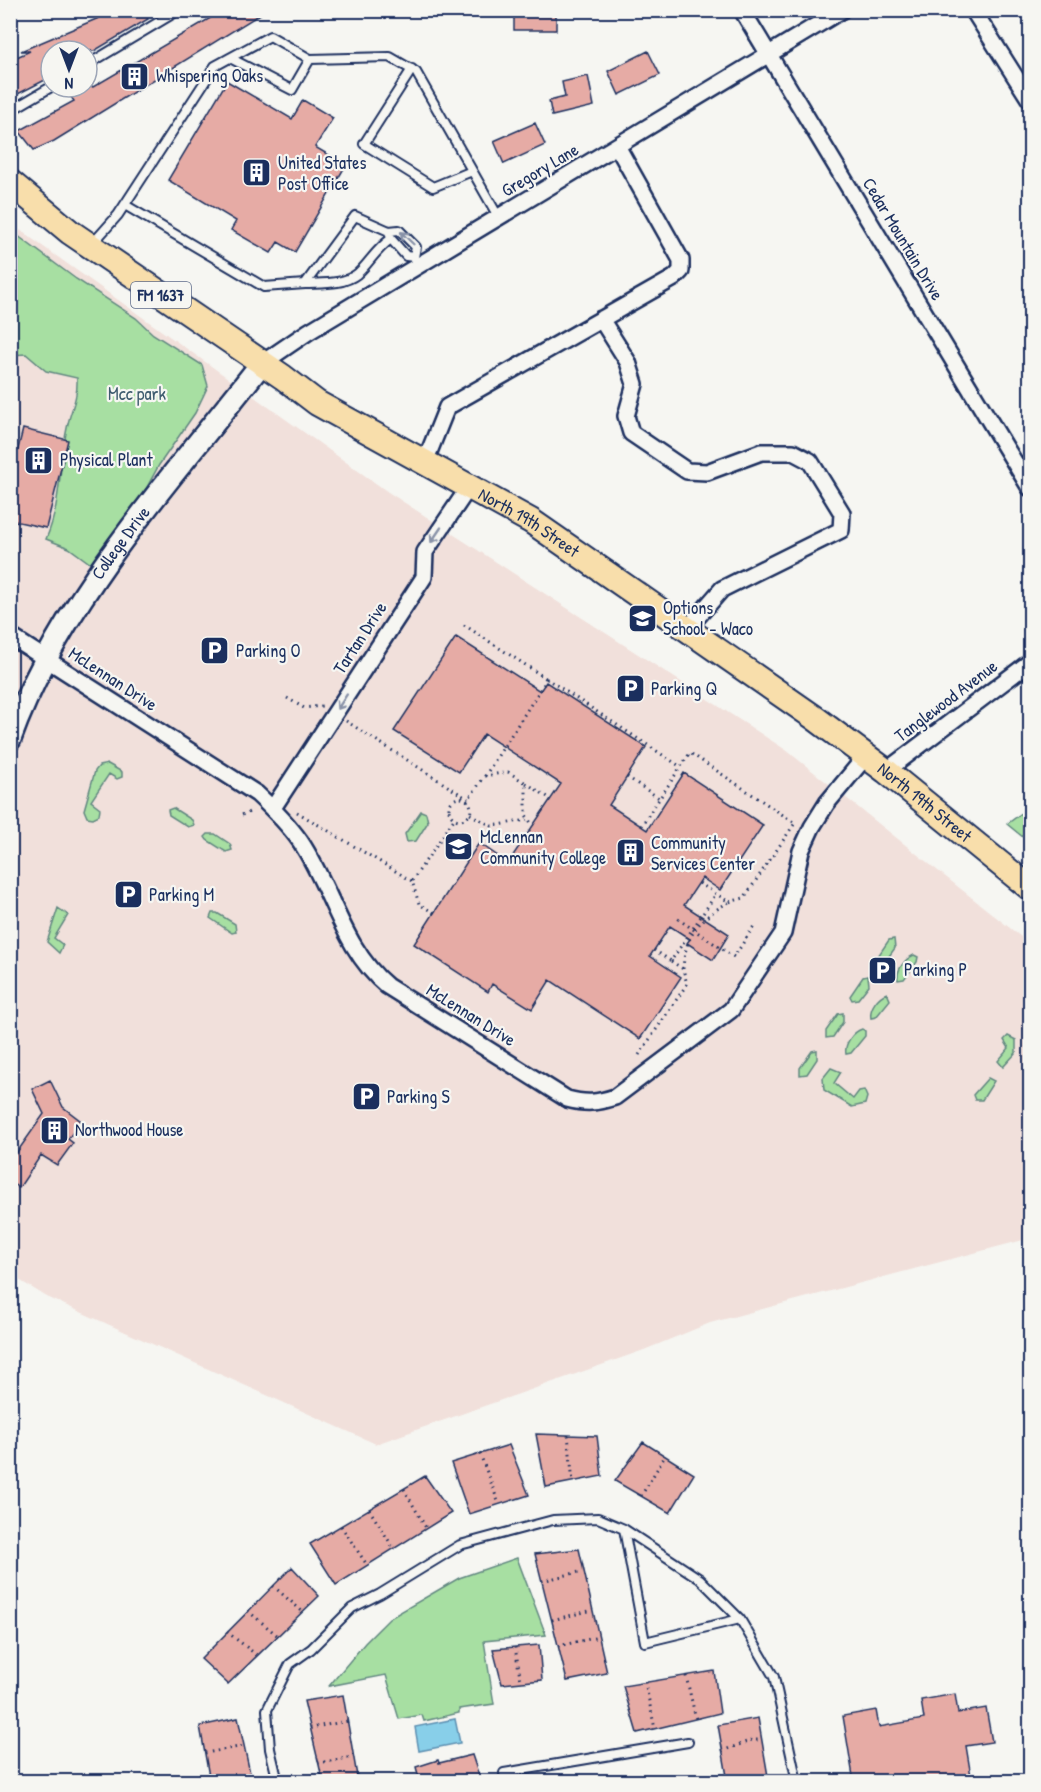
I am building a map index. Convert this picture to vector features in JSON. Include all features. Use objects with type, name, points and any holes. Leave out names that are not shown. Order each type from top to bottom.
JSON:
[{"type":"main road","name":"North 19th Street","points":[[10,182],[28,199],[90,246],[283,377],[317,403],[531,521],[866,756],[1029,884]]},
{"type":"street","name":"Cedar Mountain Drive","points":[[742,10],[1030,488]]},
{"type":"street","name":"Gregory Lane","points":[[261,364],[418,261],[499,218],[842,10]]},
{"type":"street","points":[[973,10],[1030,100]]},
{"type":"street","points":[[425,462],[447,407],[674,278],[681,271],[681,260],[617,146]]},
{"type":"street","points":[[601,320],[628,362],[635,384],[626,416],[631,433],[687,471],[707,472],[761,452],[793,452],[810,460],[842,513],[841,530],[722,589],[687,629]]},
{"type":"street","name":"College Drive","points":[[10,739],[46,660],[106,562],[261,364]]},
{"type":"street","name":"Tartan Drive","points":[[273,808],[424,578],[425,552],[469,487]]},
{"type":"street","name":"McLennan Drive","points":[[10,636],[257,794],[273,808],[300,841],[344,930],[371,973],[387,986],[567,1099],[584,1103],[598,1102],[615,1096],[731,1010],[783,933],[801,851],[812,827],[827,803],[866,756]]},
{"type":"street","name":"Tanglewood Avenue","points":[[886,771],[1030,662]]},
{"type":"lane","points":[[159,10],[164,19]]},
{"type":"lane","points":[[99,58],[179,10]]},
{"type":"lane","points":[[90,246],[125,205],[215,66],[270,36],[310,59],[390,57],[416,72],[499,218]]},
{"type":"lane","points":[[230,58],[292,90],[310,59]]},
{"type":"lane","points":[[412,69],[364,144],[433,187],[472,171]]},
{"type":"lane","points":[[10,111],[39,94]]},
{"type":"lane","points":[[125,205],[264,287],[340,282],[357,274],[376,249],[390,235],[399,230],[416,247],[418,261]]},
{"type":"lane","points":[[305,284],[355,216],[390,235],[406,256],[418,261]]},
{"type":"lane","points":[[278,1782],[270,1749],[267,1710],[290,1664],[311,1649],[352,1608],[380,1594],[460,1545],[553,1520],[598,1518],[624,1529],[700,1579],[740,1619],[774,1677],[797,1782]]},
{"type":"lane","points":[[624,1529],[645,1642],[740,1619]]},
{"type":"lane","points":[[505,1782],[504,1773],[688,1742]]},
{"type":"path","points":[[464,625],[681,767]]},
{"type":"path","points":[[468,800],[547,679]]},
{"type":"path","points":[[287,698],[304,708],[322,705],[327,708]]},
{"type":"path","points":[[346,721],[468,800],[471,806],[470,814],[464,820],[454,819],[450,814],[450,805],[456,799],[468,800]]},
{"type":"path","points":[[639,1055],[687,984],[683,969],[686,947],[694,929],[704,917],[729,902],[744,898],[795,824],[690,753],[641,826]]},
{"type":"path","points":[[485,776],[508,772],[551,799]]},
{"type":"path","points":[[627,777],[660,798]]},
{"type":"path","points":[[526,783],[527,820],[533,826]]},
{"type":"path","points":[[654,806],[660,810]]},
{"type":"path","points":[[242,815],[257,810]]},
{"type":"path","points":[[296,812],[412,881],[419,904],[434,913]]},
{"type":"path","points":[[470,814],[492,826],[527,820]]},
{"type":"path","points":[[412,881],[454,819]]},
{"type":"path","points":[[699,883],[729,902]]},
{"type":"path","points":[[671,961],[716,894]]},
{"type":"path","points":[[678,919],[734,957],[754,926]]},
{"type":"path","points":[[654,950],[683,969]]},
{"type":"path","points":[[567,1435],[573,1482]]},
{"type":"path","points":[[480,1454],[499,1504]]},
{"type":"path","points":[[641,1496],[665,1456]]},
{"type":"path","points":[[404,1489],[426,1528]]},
{"type":"path","points":[[369,1509],[394,1549]]},
{"type":"path","points":[[341,1526],[367,1565]]},
{"type":"path","points":[[542,1581],[584,1571]]},
{"type":"path","points":[[273,1586],[303,1612]]},
{"type":"path","points":[[552,1620],[592,1610]]},
{"type":"path","points":[[248,1611],[278,1636]]},
{"type":"path","points":[[227,1632],[258,1656]]},
{"type":"path","points":[[558,1646],[598,1637]]},
{"type":"path","points":[[515,1647],[521,1682]]},
{"type":"path","points":[[686,1676],[696,1719]]},
{"type":"path","points":[[645,1682],[655,1729]]},
{"type":"path","points":[[310,1728],[348,1721]]},
{"type":"path","points":[[722,1751],[752,1740],[762,1740]]},
{"type":"path","points":[[205,1753],[244,1746]]},
{"type":"path","points":[[318,1763],[354,1757]]},
{"type":"path","points":[[747,1782],[769,1780]]},
{"type":"shaded area","name":"McLennan Community College","points":[[10,223],[388,492],[786,750],[1030,944],[1030,1230],[1027,1239],[710,1323],[644,1350],[376,1444],[47,1297],[11,1275]]},
{"type":"green space","name":"Mcc park","points":[[10,230],[76,279],[136,318],[153,334],[202,365],[208,386],[195,413],[159,465],[140,500],[95,567],[69,548],[46,539],[54,513],[64,442],[75,398],[77,378],[46,371],[26,354],[11,355]]},
{"type":"green space","points":[[108,764],[122,772],[122,777],[117,779],[109,774],[91,801],[100,808],[99,815],[93,818],[87,817],[84,810],[95,771],[99,766]]},
{"type":"green space","points":[[1030,807],[1030,843],[1007,824]]},
{"type":"green space","points":[[173,808],[192,820],[194,825],[188,827],[169,815],[168,810]]},
{"type":"green space","points":[[421,811],[426,813],[428,822],[416,841],[407,842],[405,834]]},
{"type":"green space","points":[[208,834],[215,834],[230,844],[232,850],[226,852],[207,840],[205,837]]},
{"type":"green space","points":[[58,908],[68,915],[54,938],[63,945],[59,953],[47,942]]},
{"type":"green space","points":[[212,913],[217,913],[235,924],[236,932],[232,933],[210,918]]},
{"type":"green space","points":[[894,939],[895,948],[884,963],[878,964],[876,959],[889,940]]},
{"type":"green space","points":[[914,955],[918,957],[917,962],[904,979],[898,980],[898,972],[902,965]]},
{"type":"green space","points":[[868,976],[869,985],[858,999],[852,1000],[850,996],[863,977]]},
{"type":"green space","points":[[887,993],[890,1000],[876,1017],[871,1018],[871,1010],[875,1003]]},
{"type":"green space","points":[[843,1013],[843,1022],[833,1037],[826,1038],[826,1031],[838,1014]]},
{"type":"green space","points":[[862,1029],[865,1031],[865,1036],[851,1053],[846,1054],[846,1046],[850,1039]]},
{"type":"green space","points":[[1008,1036],[1016,1040],[1016,1053],[1003,1067],[998,1061],[1009,1048],[1004,1040]]},
{"type":"green space","points":[[817,1050],[817,1059],[807,1074],[800,1075],[800,1068],[812,1051]]},
{"type":"green space","points":[[831,1068],[841,1072],[834,1083],[853,1099],[859,1091],[864,1090],[867,1097],[865,1104],[852,1107],[824,1090],[823,1078]]},
{"type":"green space","points":[[988,1078],[994,1081],[982,1100],[975,1100],[973,1095]]},
{"type":"green space","points":[[517,1558],[546,1635],[484,1641],[494,1704],[459,1709],[459,1713],[424,1721],[422,1715],[399,1719],[386,1675],[329,1686],[365,1643],[390,1618],[459,1578]]},
{"type":"water","points":[[455,1719],[460,1743],[419,1751],[415,1727]]},
{"type":"building","points":[[110,10],[142,10],[148,19],[99,48],[99,39],[49,39],[101,17]]},
{"type":"building","name":"Whispering Oaks","points":[[224,10],[267,10],[54,141],[34,150],[19,131],[74,101],[72,99],[99,99],[99,83]]},
{"type":"building","points":[[514,10],[556,10],[556,30],[514,30]]},
{"type":"building","points":[[39,43],[39,83],[10,98],[10,60],[30,51],[21,51]]},
{"type":"building","points":[[648,51],[660,75],[619,95],[608,71]]},
{"type":"building","points":[[588,76],[594,106],[552,116],[549,101],[565,97],[562,82]]},
{"type":"building","name":"United States Post Office","points":[[227,81],[292,119],[303,100],[333,118],[315,147],[346,165],[295,252],[278,242],[271,253],[231,230],[236,221],[168,180]]},
{"type":"building","points":[[535,123],[545,145],[504,164],[494,141]]},
{"type":"building","name":"Physical Plant","points":[[23,429],[68,440],[46,528],[10,520],[10,481]]},
{"type":"building","name":"Community Services Center","points":[[456,637],[540,691],[546,682],[646,747],[609,805],[647,830],[684,773],[763,825],[720,890],[702,878],[684,905],[729,934],[713,960],[687,943],[690,939],[670,926],[650,956],[681,977],[640,1039],[550,980],[532,1009],[492,984],[488,992],[414,944],[479,843],[508,863],[561,784],[484,734],[459,772],[394,731]]},
{"type":"building","name":"Northwood House","points":[[50,1080],[63,1107],[81,1121],[68,1139],[73,1143],[57,1165],[41,1155],[19,1188],[10,1182],[10,1162],[44,1114],[32,1089]]},
{"type":"building","points":[[536,1434],[597,1436],[602,1476],[546,1487]]},
{"type":"building","points":[[643,1442],[694,1474],[670,1513],[615,1481]]},
{"type":"building","points":[[509,1445],[529,1495],[469,1514],[451,1463]]},
{"type":"building","points":[[425,1476],[451,1513],[336,1585],[310,1544]]},
{"type":"building","points":[[579,1549],[607,1673],[567,1681],[535,1554]]},
{"type":"building","points":[[292,1567],[319,1596],[228,1684],[201,1659]]},
{"type":"building","points":[[539,1645],[542,1680],[502,1684],[493,1649]]},
{"type":"building","points":[[714,1671],[720,1713],[637,1733],[623,1686]]},
{"type":"building","points":[[955,1694],[958,1713],[986,1708],[992,1742],[966,1746],[972,1782],[854,1782],[843,1716],[876,1710],[879,1727],[924,1719],[921,1700]]},
{"type":"building","points":[[343,1695],[358,1782],[323,1782],[304,1701]]},
{"type":"building","points":[[238,1718],[252,1782],[210,1782],[200,1726]]},
{"type":"building","points":[[758,1718],[769,1782],[728,1782],[718,1725]]},
{"type":"building","points":[[472,1755],[481,1782],[420,1782],[416,1767],[438,1760],[439,1763]]},
{"type":"place","name":"Whispering Oaks","points":[[135,76]]},
{"type":"place","name":"United States Post Office","points":[[257,173]]},
{"type":"place","name":"Physical Plant","points":[[39,460]]},
{"type":"place","name":"Options School - Waco","points":[[642,618]]},
{"type":"place","name":"Parking O","points":[[215,651]]},
{"type":"place","name":"Parking Q","points":[[630,689]]},
{"type":"place","name":"McLennan Community College","points":[[459,847]]},
{"type":"place","name":"Community Services Center","points":[[630,853]]},
{"type":"place","name":"Parking M","points":[[128,895]]},
{"type":"place","name":"Parking P","points":[[883,970]]},
{"type":"place","name":"Parking S","points":[[366,1097]]},
{"type":"place","name":"Northwood House","points":[[54,1130]]}]
